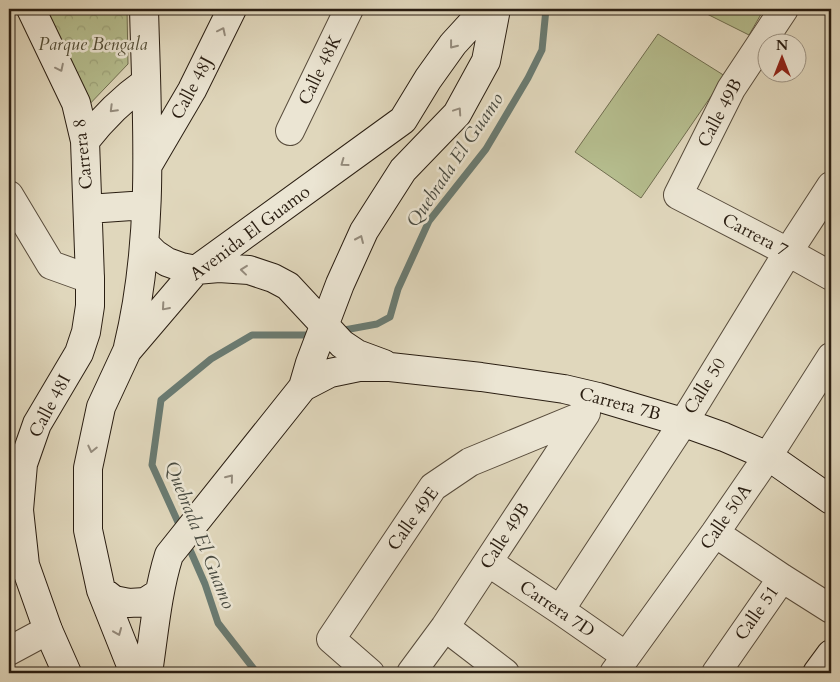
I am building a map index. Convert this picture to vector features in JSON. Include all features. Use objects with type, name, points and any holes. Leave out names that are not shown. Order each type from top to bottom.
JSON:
[{"type":"street","name":"Carrera 8","points":[[31,9],[76,102],[85,141],[90,279]]},
{"type":"street","points":[[127,351],[138,298],[144,243],[148,165],[144,9]]},
{"type":"street","name":"Calle 48J","points":[[148,165],[192,90],[232,9]]},
{"type":"street","name":"Calle 48K","points":[[290,131],[349,9]]},
{"type":"street","name":"Avenida El Guamo","points":[[134,673],[101,590],[88,530],[88,468],[101,407],[127,351],[196,270],[403,120],[428,79],[454,44],[485,9]]},
{"type":"street","points":[[148,673],[159,594],[163,572],[169,555],[306,375],[340,284],[364,230],[403,170],[457,114],[486,61],[496,9]]},
{"type":"street","name":"Calle 49B","points":[[678,194],[731,89],[784,9]]},
{"type":"street","points":[[85,141],[112,109],[128,94],[146,82]]},
{"type":"street","name":"Calle 50","points":[[560,610],[690,412],[788,252],[831,186]]},
{"type":"street","name":"Carrera 7","points":[[678,194],[831,276]]},
{"type":"street","points":[[9,195],[51,265],[90,279]]},
{"type":"street","points":[[88,210],[146,205]]},
{"type":"street","points":[[144,243],[167,262],[196,270]]},
{"type":"street","name":"Carrera 7B","points":[[196,270],[219,268],[249,270],[273,278],[288,286],[342,344],[357,354],[390,367]]},
{"type":"street","name":"Calle 48I","points":[[67,673],[48,630],[24,565],[19,510],[23,464],[37,424],[79,353],[86,332],[90,306],[90,279]]},
{"type":"street","name":"Calle 50A","points":[[620,665],[768,456],[831,357]]},
{"type":"street","name":"Carrera 7B","points":[[306,375],[330,374],[359,367],[390,367],[481,376],[564,389],[591,406],[682,422],[724,437],[768,456],[831,500]]},
{"type":"street","name":"Calle 49B","points":[[411,673],[445,627],[591,406]]},
{"type":"street","name":"Calle 49E","points":[[370,673],[331,639],[433,487],[470,462],[591,406]]},
{"type":"street","points":[[715,533],[831,609]]},
{"type":"street","name":"Carrera 7D","points":[[488,562],[560,610],[620,665]]},
{"type":"street","name":"Calle 51","points":[[716,673],[782,578]]},
{"type":"street","points":[[101,590],[114,600],[130,604],[145,602],[159,594]]},
{"type":"street","points":[[445,627],[505,673]]},
{"type":"street","points":[[9,651],[48,630]]},
{"type":"street","points":[[817,673],[831,654]]},
{"type":"green space","name":"Parque Bengala","points":[[37,9],[127,9],[128,64],[84,110]]},
{"type":"green space","points":[[697,9],[764,9],[749,35]]},
{"type":"green space","points":[[658,34],[725,76],[641,198],[575,152]]},
{"type":"waterway","name":"Quebrada El Guamo","points":[[339,331],[377,324],[390,317],[398,289],[429,221],[486,149],[528,78],[542,50],[546,9]]},
{"type":"waterway","name":"Quebrada El Guamo","points":[[182,531],[152,465],[161,400],[211,359],[252,335],[313,335]]},
{"type":"waterway","name":"Quebrada El Guamo","points":[[187,543],[205,584],[218,623],[257,673]]}]
